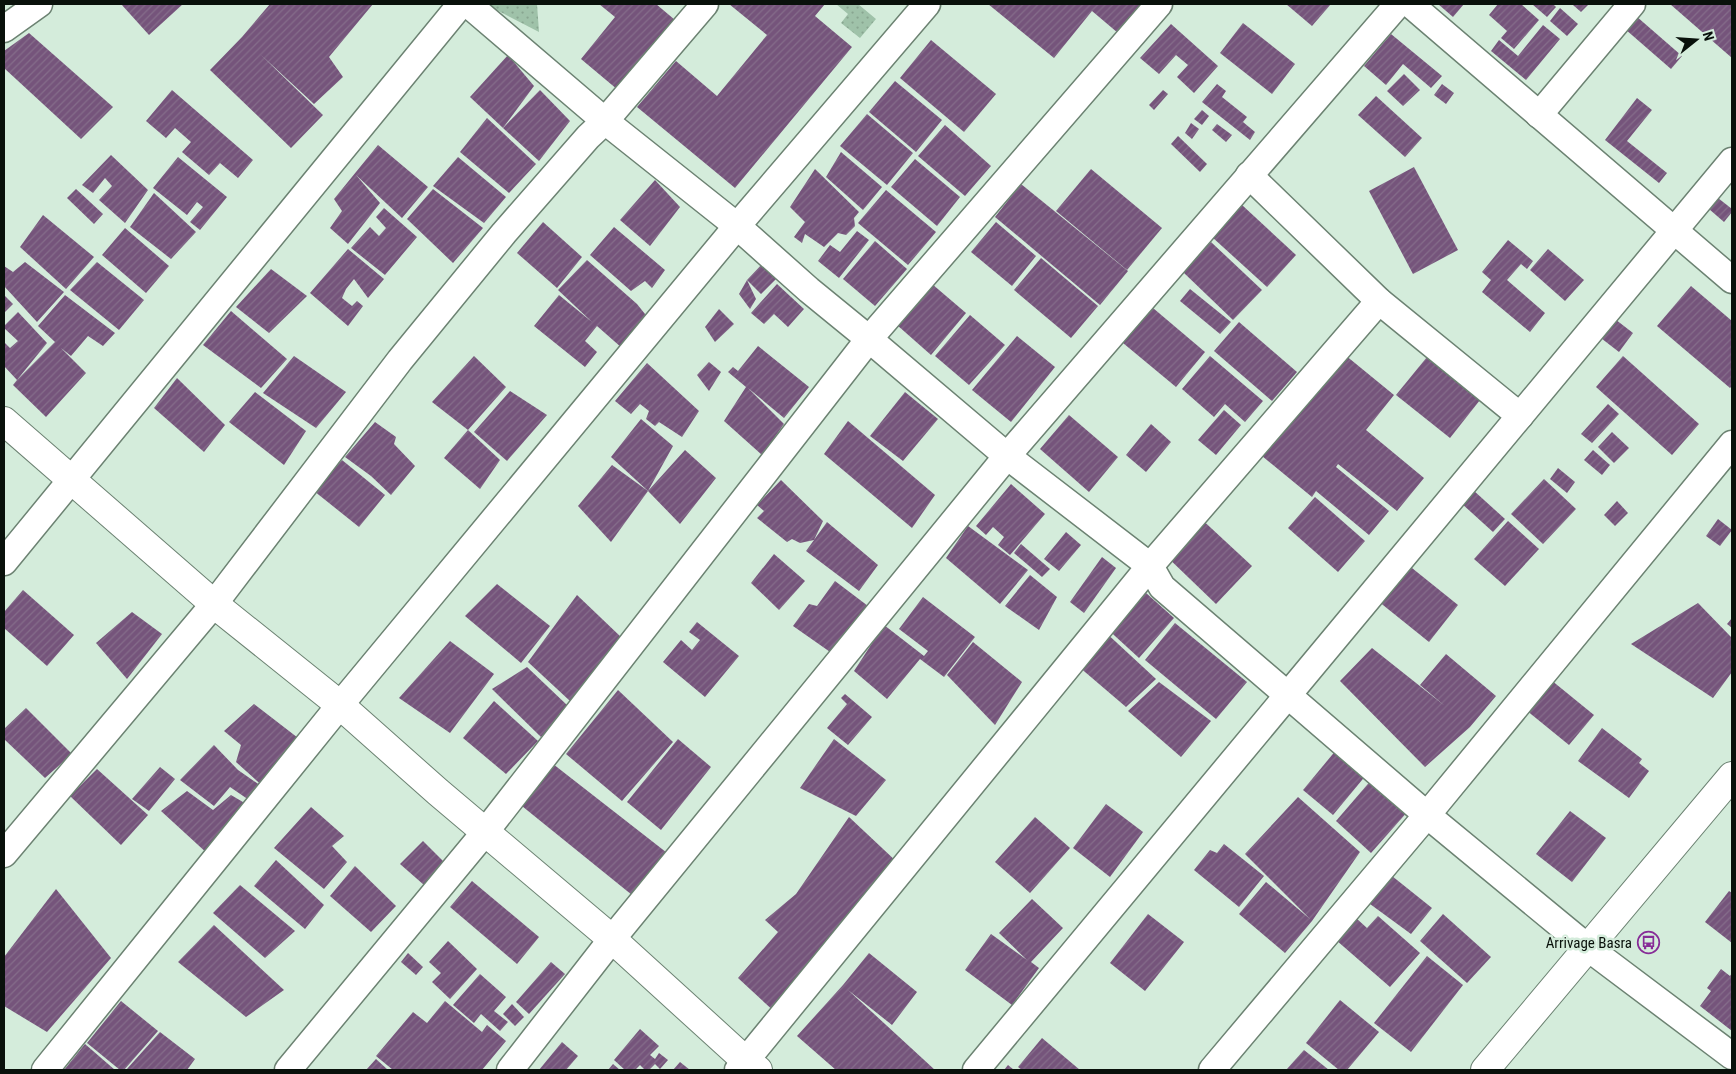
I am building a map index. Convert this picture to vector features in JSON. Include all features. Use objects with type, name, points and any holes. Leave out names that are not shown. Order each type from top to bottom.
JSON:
[{"type":"street","points":[[4,29],[40,4]]},
{"type":"street","points":[[4,562],[461,4]]},
{"type":"street","points":[[468,4],[606,121],[737,226],[809,290],[1007,456],[1150,566],[1162,587],[1427,815],[1587,948],[1732,1056]]},
{"type":"street","points":[[4,854],[214,604],[400,360],[504,233],[588,138],[606,121],[705,4]]},
{"type":"street","points":[[46,1070],[340,704],[737,226],[927,4]]},
{"type":"street","points":[[288,1070],[486,831],[869,339],[1159,4]]},
{"type":"street","points":[[510,1070],[612,939],[1007,456],[1398,4]]},
{"type":"street","points":[[1410,4],[1732,280]]},
{"type":"street","points":[[1539,115],[1632,4]]},
{"type":"street","points":[[976,1070],[1732,161]]},
{"type":"street","points":[[1249,175],[1379,301],[1520,416]]},
{"type":"street","points":[[4,421],[214,604],[340,704],[438,792],[612,939],[747,1067],[1150,566],[1379,301]]},
{"type":"street","points":[[1212,1070],[1427,815],[1732,444]]},
{"type":"street","points":[[1485,1070],[1732,776]]},
{"type":"green space","points":[[537,4],[539,32],[487,5]]},
{"type":"green space","points":[[836,4],[858,4],[876,19],[860,38],[841,23],[848,14]]},
{"type":"building","points":[[121,4],[183,4],[149,35]]},
{"type":"building","points":[[270,4],[373,4],[329,57],[343,77],[314,104],[260,54],[323,115],[291,148],[210,70]]},
{"type":"building","points":[[599,4],[656,4],[675,20],[618,90],[581,59],[615,17]]},
{"type":"building","points":[[729,4],[825,4],[815,16],[852,47],[735,188],[637,107],[676,61],[717,96],[767,35]]},
{"type":"building","points":[[988,4],[1142,4],[1118,33],[1092,11],[1054,58]]},
{"type":"building","points":[[1286,4],[1331,4],[1312,26]]},
{"type":"building","points":[[1438,4],[1464,4],[1453,17]]},
{"type":"building","points":[[1498,4],[1521,4],[1539,20],[1514,49],[1501,38],[1507,31],[1489,15]]},
{"type":"building","points":[[1532,4],[1553,4],[1556,7],[1547,17]]},
{"type":"building","points":[[1574,4],[1589,4],[1581,12]]},
{"type":"building","points":[[1670,4],[1732,4],[1732,58]]},
{"type":"building","points":[[1560,8],[1578,24],[1567,36],[1550,21]]},
{"type":"building","points":[[1636,16],[1682,56],[1671,69],[1625,29]]},
{"type":"building","points":[[1243,23],[1295,64],[1272,94],[1220,53]]},
{"type":"building","points":[[1171,24],[1218,66],[1194,93],[1177,77],[1188,65],[1176,55],[1159,74],[1140,58]]},
{"type":"building","points":[[1543,25],[1560,39],[1526,80],[1491,51],[1499,40],[1518,56]]},
{"type":"building","points":[[29,33],[113,107],[81,139],[4,68],[4,51]]},
{"type":"building","points":[[1391,34],[1442,76],[1431,88],[1403,64],[1386,85],[1364,66]]},
{"type":"building","points":[[931,40],[996,94],[964,132],[900,78]]},
{"type":"building","points":[[508,55],[534,86],[503,128],[470,97]]},
{"type":"building","points":[[1404,74],[1420,90],[1403,106],[1387,91]]},
{"type":"building","points":[[895,81],[942,120],[916,152],[869,112]]},
{"type":"building","points":[[1217,84],[1226,91],[1222,97],[1247,117],[1243,122],[1255,132],[1250,140],[1202,102]]},
{"type":"building","points":[[1442,84],[1454,93],[1446,104],[1434,95]]},
{"type":"building","points":[[172,90],[253,160],[238,178],[220,163],[209,175],[182,152],[191,142],[175,128],[166,138],[146,121]]},
{"type":"building","points":[[540,90],[570,121],[539,161],[503,128]]},
{"type":"building","points":[[1163,90],[1168,94],[1154,110],[1149,105]]},
{"type":"building","points":[[1376,96],[1422,138],[1405,157],[1358,115]]},
{"type":"building","points":[[1637,98],[1652,110],[1627,141],[1667,173],[1659,183],[1605,140]]},
{"type":"building","points":[[1202,110],[1209,116],[1202,125],[1194,119]]},
{"type":"building","points":[[867,114],[913,153],[887,185],[840,146]]},
{"type":"building","points":[[487,118],[536,164],[509,193],[460,152]]},
{"type":"building","points":[[1191,123],[1199,129],[1192,139],[1185,133]]},
{"type":"building","points":[[1217,124],[1232,135],[1226,142],[1212,130]]},
{"type":"building","points":[[945,125],[991,166],[965,196],[918,156]]},
{"type":"building","points":[[1178,136],[1207,164],[1200,172],[1171,144]]},
{"type":"building","points":[[378,145],[428,187],[402,218],[356,175],[380,203],[348,244],[330,228],[342,211],[334,199]]},
{"type":"building","points":[[841,152],[882,187],[863,210],[826,177]]},
{"type":"building","points":[[111,155],[148,190],[125,223],[99,200],[112,186],[105,178],[93,193],[82,185]]},
{"type":"building","points":[[178,157],[227,197],[200,230],[190,222],[203,207],[197,202],[187,215],[153,188]]},
{"type":"building","points":[[458,157],[506,197],[484,223],[433,186]]},
{"type":"building","points":[[915,159],[960,197],[937,226],[891,187]]},
{"type":"building","points":[[1414,167],[1458,250],[1413,274],[1369,191]]},
{"type":"building","points":[[815,169],[859,212],[854,218],[855,226],[846,235],[838,233],[824,247],[805,234],[802,243],[794,237],[805,222],[790,207]]},
{"type":"building","points":[[1091,169],[1162,228],[1127,270],[1056,211]]},
{"type":"building","points":[[655,180],[680,207],[650,246],[620,220]]},
{"type":"building","points":[[1021,184],[1128,271],[1100,305],[995,217]]},
{"type":"building","points":[[76,189],[103,214],[94,224],[67,198]]},
{"type":"building","points":[[433,189],[483,228],[453,263],[407,219]]},
{"type":"building","points":[[886,190],[936,232],[908,265],[858,223]]},
{"type":"building","points":[[154,193],[196,232],[171,259],[130,227]]},
{"type":"building","points":[[1718,198],[1732,209],[1732,212],[1724,222],[1709,209]]},
{"type":"building","points":[[1242,205],[1296,255],[1267,287],[1212,237]]},
{"type":"building","points":[[384,208],[417,237],[385,275],[351,248],[370,227],[379,236],[386,228],[376,217]]},
{"type":"building","points":[[43,215],[94,257],[66,289],[20,247]]},
{"type":"building","points":[[543,222],[582,257],[557,288],[517,253]]},
{"type":"building","points":[[996,222],[1036,256],[1012,286],[971,252]]},
{"type":"building","points":[[614,227],[665,270],[652,288],[645,281],[631,291],[590,255]]},
{"type":"building","points":[[125,228],[169,266],[146,293],[102,255]]},
{"type":"building","points":[[857,231],[869,240],[839,278],[818,261],[830,245],[840,252]]},
{"type":"building","points":[[1508,240],[1533,261],[1527,269],[1521,264],[1507,280],[1545,313],[1530,332],[1482,292],[1491,280],[1482,272]]},
{"type":"building","points":[[875,241],[907,269],[875,306],[843,279]]},
{"type":"building","points":[[1211,242],[1262,290],[1233,320],[1183,272]]},
{"type":"building","points":[[348,249],[384,279],[368,298],[354,279],[346,289],[342,298],[352,306],[357,301],[363,306],[348,326],[310,293]]},
{"type":"building","points":[[1548,249],[1584,280],[1565,301],[1530,270]]},
{"type":"building","points":[[1041,258],[1098,306],[1071,338],[1014,290]]},
{"type":"building","points":[[587,260],[637,304],[645,314],[644,323],[622,348],[597,326],[585,341],[597,352],[585,367],[534,326],[559,295],[592,322],[558,290]]},
{"type":"building","points":[[25,262],[64,292],[37,322],[4,286],[4,266],[13,272]]},
{"type":"building","points":[[97,262],[144,300],[119,330],[70,290]]},
{"type":"building","points":[[764,262],[777,278],[761,294],[747,280]]},
{"type":"building","points":[[271,269],[307,296],[269,333],[236,307]]},
{"type":"building","points":[[747,280],[756,299],[750,309],[739,294]]},
{"type":"building","points":[[777,284],[804,309],[788,327],[774,314],[764,324],[751,313]]},
{"type":"building","points":[[932,284],[966,313],[931,355],[897,325]]},
{"type":"building","points":[[1691,286],[1732,321],[1732,386],[1730,388],[1657,326]]},
{"type":"building","points":[[1190,289],[1231,322],[1220,334],[1180,301]]},
{"type":"building","points":[[4,295],[13,304],[4,313]]},
{"type":"building","points":[[65,295],[115,333],[103,346],[88,336],[71,356],[61,348],[86,373],[46,417],[13,385],[55,342],[38,326]]},
{"type":"building","points":[[1153,308],[1205,352],[1176,387],[1123,343]]},
{"type":"building","points":[[719,309],[734,324],[715,342],[705,327]]},
{"type":"building","points":[[231,311],[287,359],[261,388],[203,345]]},
{"type":"building","points":[[18,312],[47,343],[17,380],[4,366],[4,342],[10,348],[18,341],[4,326]]},
{"type":"building","points":[[970,315],[1005,345],[969,385],[935,356]]},
{"type":"building","points":[[1611,316],[1633,333],[1619,352],[1597,335]]},
{"type":"building","points":[[1239,322],[1297,372],[1272,401],[1214,351]]},
{"type":"building","points":[[1017,336],[1055,367],[1011,422],[972,390]]},
{"type":"building","points":[[758,346],[809,387],[784,418],[748,388],[784,424],[762,455],[724,421],[746,387],[728,372],[733,367],[738,371]]},
{"type":"building","points":[[1339,350],[1394,395],[1366,430],[1424,478],[1397,511],[1338,464],[1336,467],[1389,511],[1369,535],[1316,491],[1312,497],[1256,451]]},
{"type":"building","points":[[294,356],[346,392],[316,428],[263,393]]},
{"type":"building","points":[[474,356],[506,387],[468,430],[432,402]]},
{"type":"building","points":[[1210,356],[1263,401],[1245,422],[1225,404],[1214,417],[1182,389]]},
{"type":"building","points":[[1623,356],[1699,424],[1672,455],[1596,387]]},
{"type":"building","points":[[1427,357],[1480,400],[1450,438],[1396,395]]},
{"type":"building","points":[[709,362],[721,372],[709,391],[697,375]]},
{"type":"building","points":[[647,363],[699,411],[682,437],[659,422],[655,426],[646,419],[649,411],[640,404],[631,414],[615,401]]},
{"type":"building","points":[[177,378],[225,425],[204,452],[154,408]]},
{"type":"building","points":[[510,391],[547,415],[507,461],[474,432]]},
{"type":"building","points":[[255,392],[306,431],[284,465],[229,422]]},
{"type":"building","points":[[905,392],[938,419],[903,461],[870,436]]},
{"type":"building","points":[[1608,404],[1619,414],[1592,443],[1581,434]]},
{"type":"building","points":[[1224,410],[1241,425],[1216,455],[1198,440]]},
{"type":"building","points":[[1069,415],[1118,457],[1089,492],[1040,449]]},
{"type":"building","points":[[641,419],[673,446],[648,491],[611,457]]},
{"type":"building","points":[[848,421],[935,495],[912,528],[824,454]]},
{"type":"building","points":[[375,422],[396,437],[394,444],[415,466],[391,495],[371,476],[345,457]]},
{"type":"building","points":[[1151,424],[1171,442],[1146,472],[1126,455]]},
{"type":"building","points":[[468,430],[500,460],[480,489],[444,458]]},
{"type":"building","points":[[1612,432],[1629,448],[1614,463],[1598,447]]},
{"type":"building","points":[[685,450],[716,478],[680,524],[648,491]]},
{"type":"building","points":[[1593,450],[1610,465],[1602,475],[1584,460]]},
{"type":"building","points":[[342,460],[385,495],[359,527],[314,491]]},
{"type":"building","points":[[612,465],[648,491],[611,542],[578,506]]},
{"type":"building","points":[[1558,468],[1575,482],[1567,493],[1550,479]]},
{"type":"building","points":[[1544,479],[1576,509],[1543,544],[1511,514]]},
{"type":"building","points":[[781,480],[823,521],[814,540],[800,543],[792,539],[787,542],[757,518],[764,511],[757,505]]},
{"type":"building","points":[[1011,484],[1045,514],[1010,555],[998,545],[1004,537],[993,527],[986,535],[976,526]]},
{"type":"building","points":[[1473,490],[1505,519],[1493,532],[1461,503]]},
{"type":"building","points":[[1315,497],[1365,541],[1338,572],[1288,528]]},
{"type":"building","points":[[1617,501],[1628,513],[1615,526],[1604,515]]},
{"type":"building","points":[[1197,515],[1252,566],[1216,604],[1162,552]]},
{"type":"building","points":[[1718,519],[1732,530],[1720,546],[1706,536]]},
{"type":"building","points":[[1508,521],[1539,549],[1505,586],[1474,559]]},
{"type":"building","points":[[827,522],[878,565],[859,591],[806,551]]},
{"type":"building","points":[[968,526],[1028,570],[1000,604],[946,558]]},
{"type":"building","points":[[1066,532],[1081,545],[1059,571],[1044,559]]},
{"type":"building","points":[[1021,544],[1050,569],[1042,577],[1014,553]]},
{"type":"building","points":[[774,554],[805,581],[779,610],[751,583]]},
{"type":"building","points":[[1102,557],[1116,568],[1084,613],[1070,602]]},
{"type":"building","points":[[1407,564],[1458,605],[1429,642],[1378,601]]},
{"type":"building","points":[[1030,575],[1057,597],[1039,630],[1005,606]]},
{"type":"building","points":[[835,581],[868,606],[833,654],[793,626],[809,604],[817,606]]},
{"type":"building","points":[[497,584],[550,626],[521,663],[465,616]]},
{"type":"building","points":[[1136,584],[1174,618],[1139,658],[1103,625]]},
{"type":"building","points":[[23,590],[74,635],[47,666],[4,628],[4,612]]},
{"type":"building","points":[[577,595],[622,638],[570,701],[528,662]]},
{"type":"building","points":[[923,597],[975,637],[944,677],[920,659],[887,699],[854,671],[884,625],[924,656],[928,651],[899,629]]},
{"type":"building","points":[[1698,603],[1732,638],[1732,672],[1713,698],[1631,644]]},
{"type":"building","points":[[132,612],[162,634],[127,679],[96,643]]},
{"type":"building","points":[[1732,618],[1732,628],[1727,624]]},
{"type":"building","points":[[697,622],[739,656],[705,697],[663,662],[681,640],[692,650],[700,640],[689,632]]},
{"type":"building","points":[[1175,623],[1247,682],[1216,719],[1145,660]]},
{"type":"building","points":[[1103,630],[1156,679],[1126,707],[1078,666]]},
{"type":"building","points":[[450,641],[494,674],[450,733],[399,698]]},
{"type":"building","points":[[973,642],[1022,682],[995,725],[947,675]]},
{"type":"building","points":[[1372,648],[1445,706],[1420,685],[1446,654],[1496,696],[1470,727],[1425,767],[1340,681]]},
{"type":"building","points":[[527,667],[568,706],[541,737],[492,689]]},
{"type":"building","points":[[1551,680],[1594,715],[1569,745],[1526,710]]},
{"type":"building","points":[[1159,682],[1211,721],[1181,757],[1128,711]]},
{"type":"building","points":[[618,690],[673,742],[622,801],[566,754]]},
{"type":"building","points":[[845,694],[872,717],[848,745],[827,728],[847,704],[841,698]]},
{"type":"building","points":[[494,701],[538,741],[506,774],[463,738]]},
{"type":"building","points":[[254,704],[302,741],[267,790],[236,762],[241,745],[224,731]]},
{"type":"building","points":[[26,708],[72,754],[45,778],[4,739],[4,729]]},
{"type":"building","points":[[1602,728],[1642,759],[1639,763],[1649,771],[1629,798],[1578,761]]},
{"type":"building","points":[[678,739],[711,767],[661,830],[627,802]]},
{"type":"building","points":[[834,739],[886,780],[856,816],[800,788]]},
{"type":"building","points":[[214,745],[238,770],[264,788],[249,800],[230,787],[214,806],[180,780]]},
{"type":"building","points":[[1337,749],[1367,774],[1333,815],[1303,790]]},
{"type":"building","points":[[553,764],[671,856],[632,895],[517,802]]},
{"type":"building","points":[[160,767],[175,779],[149,811],[132,799]]},
{"type":"building","points":[[97,769],[148,815],[121,845],[70,796]]},
{"type":"building","points":[[1373,778],[1409,810],[1371,853],[1336,821]]},
{"type":"building","points":[[187,791],[213,810],[231,795],[248,805],[209,855],[161,811]]},
{"type":"building","points":[[1298,797],[1360,852],[1312,921],[1285,953],[1239,914],[1266,882],[1310,919],[1245,854]]},
{"type":"building","points":[[1106,804],[1143,832],[1110,877],[1073,848]]},
{"type":"building","points":[[311,807],[344,836],[332,846],[347,862],[324,889],[274,848]]},
{"type":"building","points":[[1570,811],[1606,838],[1572,882],[1536,854]]},
{"type":"building","points":[[849,817],[898,863],[777,1014],[738,978],[778,932],[765,920],[796,894]]},
{"type":"building","points":[[1035,817],[1070,848],[1030,893],[995,862]]},
{"type":"building","points":[[423,841],[445,863],[424,885],[400,864]]},
{"type":"building","points":[[1224,844],[1264,876],[1239,907],[1194,870],[1210,850],[1217,853]]},
{"type":"building","points":[[276,860],[324,905],[305,929],[254,886]]},
{"type":"building","points":[[355,866],[396,906],[371,932],[330,896]]},
{"type":"building","points":[[1392,876],[1432,908],[1411,934],[1370,904]]},
{"type":"building","points":[[472,881],[539,937],[517,964],[450,907]]},
{"type":"building","points":[[240,885],[295,931],[265,958],[213,913]]},
{"type":"building","points":[[56,889],[111,958],[47,1032],[4,1006],[4,957]]},
{"type":"building","points":[[1729,891],[1732,893],[1732,943],[1705,922]]},
{"type":"building","points":[[1032,899],[1063,928],[1031,962],[1039,968],[1012,1005],[965,970],[991,934],[1027,960],[999,933]]},
{"type":"building","points":[[1148,914],[1184,942],[1145,991],[1110,963]]},
{"type":"building","points":[[1443,914],[1491,957],[1467,983],[1420,941]]},
{"type":"building","points":[[1378,916],[1420,953],[1390,987],[1336,940],[1356,918],[1367,928]]},
{"type":"building","points":[[214,925],[284,990],[246,1017],[178,962]]},
{"type":"building","points":[[448,941],[477,969],[450,999],[432,982],[441,973],[429,962]]},
{"type":"building","points":[[408,953],[423,967],[416,975],[401,962]]},
{"type":"building","points":[[869,953],[917,992],[892,1025],[848,990],[935,1070],[836,1070],[797,1036]]},
{"type":"building","points":[[1427,956],[1463,985],[1411,1052],[1374,1023]]},
{"type":"building","points":[[551,962],[565,974],[529,1014],[516,1002]]},
{"type":"building","points":[[1721,969],[1730,976],[1732,973],[1732,1031],[1700,1006],[1711,991],[1707,988]]},
{"type":"building","points":[[480,974],[506,997],[494,1011],[508,1022],[500,1031],[481,1014],[474,1023],[453,1005]]},
{"type":"building","points":[[1340,1000],[1379,1032],[1347,1070],[1339,1070],[1306,1043]]},
{"type":"building","points":[[121,1001],[158,1031],[124,1070],[120,1070],[87,1043]]},
{"type":"building","points":[[445,1001],[482,1032],[487,1025],[506,1041],[482,1070],[393,1070],[376,1056],[413,1012],[427,1023]]},
{"type":"building","points":[[512,1004],[524,1017],[515,1026],[503,1014]]},
{"type":"building","points":[[640,1029],[659,1046],[650,1055],[655,1059],[659,1053],[668,1060],[660,1069],[655,1064],[649,1070],[645,1070],[640,1065],[635,1070],[625,1070],[614,1060]]},
{"type":"building","points":[[160,1032],[195,1059],[187,1070],[126,1070]]},
{"type":"building","points":[[1042,1038],[1080,1070],[1022,1070],[1018,1067]]},
{"type":"building","points":[[562,1042],[578,1056],[566,1070],[539,1070]]},
{"type":"building","points":[[85,1044],[115,1070],[64,1070]]},
{"type":"building","points":[[1304,1050],[1329,1070],[1286,1070]]},
{"type":"building","points":[[376,1059],[388,1070],[366,1070]]},
{"type":"building","points":[[680,1062],[690,1070],[673,1070]]},
{"type":"building","points":[[613,1064],[620,1070],[608,1070]]},
{"type":"building","points":[[1008,1065],[1014,1070],[1004,1070]]},
{"type":"place","name":"Arrivage Basra","points":[[1648,943]]}]
